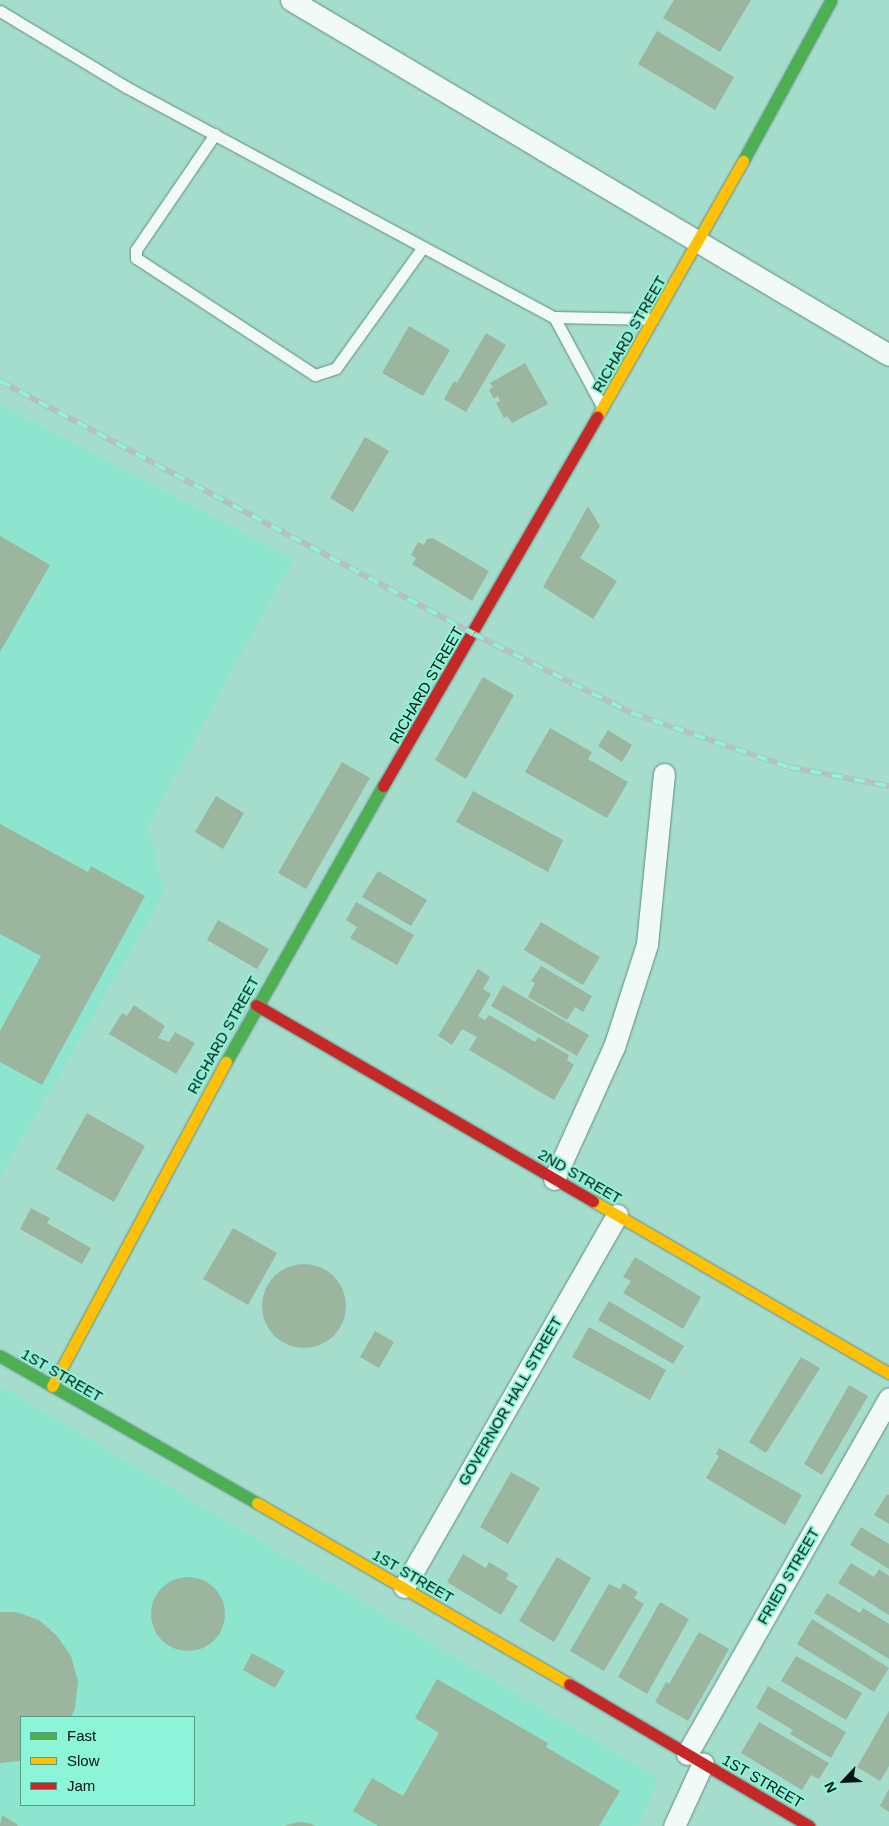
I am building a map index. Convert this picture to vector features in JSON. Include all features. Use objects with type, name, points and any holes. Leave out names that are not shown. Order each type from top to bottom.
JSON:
[{"type":"street","points":[[291,0],[889,355]]},
{"type":"street","name":"RICHARD STREET","points":[[52,1386],[256,1005],[655,319],[831,0]]},
{"type":"street","points":[[554,1179],[614,1047],[647,944],[664,774]]},
{"type":"street","name":"2ND STREET","points":[[256,1005],[889,1373]]},
{"type":"street","name":"GOVERNOR HALL STREET","points":[[404,1587],[617,1215]]},
{"type":"street","name":"1ST STREET","points":[[0,1356],[404,1587],[809,1826]]},
{"type":"street","name":"FRIED STREET","points":[[674,1826],[695,1759],[889,1398]]},
{"type":"lane","points":[[0,11],[126,87],[554,317],[655,319]]},
{"type":"lane","points":[[215,134],[136,250],[136,258],[315,375],[336,368],[423,246]]},
{"type":"lane","points":[[554,317],[603,408]]},
{"type":"shaded area","points":[[0,404],[293,559],[148,826],[164,894],[0,1177]]},
{"type":"shaded area","points":[[0,1386],[658,1778],[638,1826],[0,1826]]},
{"type":"building","points":[[674,0],[751,0],[720,52],[663,18]]},
{"type":"building","points":[[657,31],[734,77],[715,110],[638,64]]},
{"type":"building","points":[[409,326],[450,350],[423,396],[382,373]]},
{"type":"building","points":[[486,333],[506,345],[466,412],[444,399],[454,381],[457,383]]},
{"type":"building","points":[[525,363],[548,404],[512,423],[507,416],[504,418],[496,403],[500,401],[498,396],[494,399],[489,390],[493,387],[490,383]]},
{"type":"building","points":[[365,437],[389,451],[353,512],[330,498]]},
{"type":"building","points":[[588,506],[600,526],[580,558],[617,581],[593,619],[543,587]]},
{"type":"building","points":[[0,536],[50,565],[0,652]]},
{"type":"building","points":[[433,538],[489,571],[472,601],[412,564],[416,558],[411,555],[418,542],[424,545],[427,539]]},
{"type":"building","points":[[483,677],[514,695],[466,779],[435,760]]},
{"type":"building","points":[[550,728],[592,752],[588,759],[628,782],[607,818],[525,772]]},
{"type":"building","points":[[608,730],[632,745],[622,762],[598,746]]},
{"type":"building","points":[[342,762],[370,778],[306,889],[278,873]]},
{"type":"building","points":[[473,791],[563,840],[548,872],[456,822]]},
{"type":"building","points":[[216,796],[244,813],[223,849],[195,832]]},
{"type":"building","points":[[0,824],[88,872],[91,866],[145,896],[42,1085],[0,1062],[0,1031],[41,956],[0,934]]},
{"type":"building","points":[[378,871],[427,900],[411,926],[362,897]]},
{"type":"building","points":[[356,902],[414,935],[397,965],[350,938],[357,927],[346,920]]},
{"type":"building","points":[[218,920],[269,949],[257,969],[207,940]]},
{"type":"building","points":[[541,922],[600,957],[583,985],[524,950]]},
{"type":"building","points":[[541,966],[592,996],[583,1012],[575,1007],[567,1020],[528,997],[535,983],[531,981]]},
{"type":"building","points":[[478,969],[490,977],[483,989],[491,994],[478,1016],[485,1020],[489,1015],[535,1042],[538,1037],[569,1055],[567,1060],[574,1065],[554,1100],[469,1050],[477,1037],[462,1029],[452,1045],[438,1036]]},
{"type":"building","points":[[503,985],[589,1035],[577,1056],[491,1006]]},
{"type":"building","points":[[134,1005],[165,1026],[158,1038],[169,1042],[175,1032],[195,1043],[176,1074],[109,1034],[122,1013],[127,1016]]},
{"type":"building","points":[[87,1113],[145,1146],[114,1202],[56,1169]]},
{"type":"building","points":[[31,1208],[50,1218],[47,1223],[91,1248],[82,1264],[20,1229]]},
{"type":"building","points":[[233,1228],[277,1253],[248,1305],[203,1279]]},
{"type":"building","points":[[635,1257],[701,1297],[683,1329],[623,1293],[631,1281],[623,1277]]},
{"type":"building","points":[[304,1264],[320,1267],[334,1276],[343,1290],[346,1306],[343,1322],[334,1336],[320,1345],[304,1348],[288,1345],[274,1336],[265,1322],[262,1306],[265,1290],[274,1276],[288,1267]]},
{"type":"building","points":[[609,1301],[684,1346],[673,1364],[598,1320]]},
{"type":"building","points":[[589,1327],[666,1370],[650,1400],[572,1357]]},
{"type":"building","points":[[375,1331],[394,1342],[379,1368],[360,1357]]},
{"type":"building","points":[[801,1357],[820,1368],[766,1453],[749,1442]]},
{"type":"building","points":[[849,1385],[868,1396],[822,1475],[804,1464]]},
{"type":"building","points":[[719,1448],[802,1495],[785,1525],[706,1478],[719,1456],[716,1454]]},
{"type":"building","points":[[511,1472],[540,1488],[508,1544],[480,1527]]},
{"type":"building","points":[[887,1494],[889,1495],[889,1524],[874,1515]]},
{"type":"building","points":[[861,1527],[889,1544],[889,1569],[850,1545]]},
{"type":"building","points":[[463,1554],[486,1568],[489,1562],[509,1574],[506,1579],[518,1586],[501,1615],[447,1582]]},
{"type":"building","points":[[557,1557],[591,1578],[554,1642],[519,1621]]},
{"type":"building","points":[[851,1563],[874,1577],[879,1569],[889,1576],[889,1615],[838,1583]]},
{"type":"building","points":[[181,1577],[195,1577],[209,1583],[219,1593],[225,1607],[223,1628],[209,1645],[195,1651],[181,1651],[167,1645],[157,1635],[151,1621],[151,1607],[157,1593],[167,1583]]},
{"type":"building","points":[[623,1583],[638,1592],[634,1598],[644,1604],[604,1671],[570,1651],[609,1584],[620,1589]]},
{"type":"building","points":[[827,1593],[860,1613],[863,1608],[889,1624],[889,1659],[814,1613]]},
{"type":"building","points":[[660,1602],[689,1619],[647,1694],[618,1677]]},
{"type":"building","points":[[0,1612],[16,1612],[39,1620],[57,1636],[71,1656],[78,1681],[75,1708],[71,1716],[20,1716],[20,1761],[0,1763]]},
{"type":"building","points":[[812,1619],[889,1668],[874,1692],[797,1644]]},
{"type":"building","points":[[699,1632],[729,1649],[688,1721],[655,1702],[666,1682],[669,1684]]},
{"type":"building","points":[[252,1653],[285,1671],[275,1688],[243,1670]]},
{"type":"building","points":[[796,1656],[862,1693],[846,1720],[781,1681]]},
{"type":"building","points":[[437,1679],[548,1743],[546,1747],[620,1791],[599,1826],[378,1826],[353,1811],[372,1778],[403,1796],[439,1733],[415,1718]]},
{"type":"building","points":[[768,1686],[846,1732],[831,1758],[790,1734],[793,1730],[756,1708]]},
{"type":"building","points":[[889,1711],[889,1766],[880,1781],[857,1767]]},
{"type":"building","points":[[759,1722],[829,1763],[819,1779],[811,1775],[802,1790],[741,1753]]},
{"type":"building","points":[[889,1789],[889,1812],[880,1806]]},
{"type":"building","points":[[2,1815],[18,1825],[0,1826]]},
{"type":"building","points":[[298,1822],[308,1823],[316,1826],[284,1826]]},
{"type":"railway","points":[[0,381],[474,634],[632,713],[789,767],[889,786]]},
{"type":"traffic: fast","points":[[743,161],[831,0]]},
{"type":"traffic: fast","points":[[226,1062],[383,786]]},
{"type":"traffic: fast","points":[[0,1356],[257,1503]]},
{"type":"traffic: slow","points":[[597,417],[743,161]]},
{"type":"traffic: slow","points":[[52,1386],[226,1062]]},
{"type":"traffic: slow","points":[[593,1201],[889,1373]]},
{"type":"traffic: slow","points":[[257,1503],[569,1684]]},
{"type":"traffic: jam","points":[[383,786],[597,417]]},
{"type":"traffic: jam","points":[[256,1005],[593,1201]]},
{"type":"traffic: jam","points":[[569,1684],[809,1826]]}]
